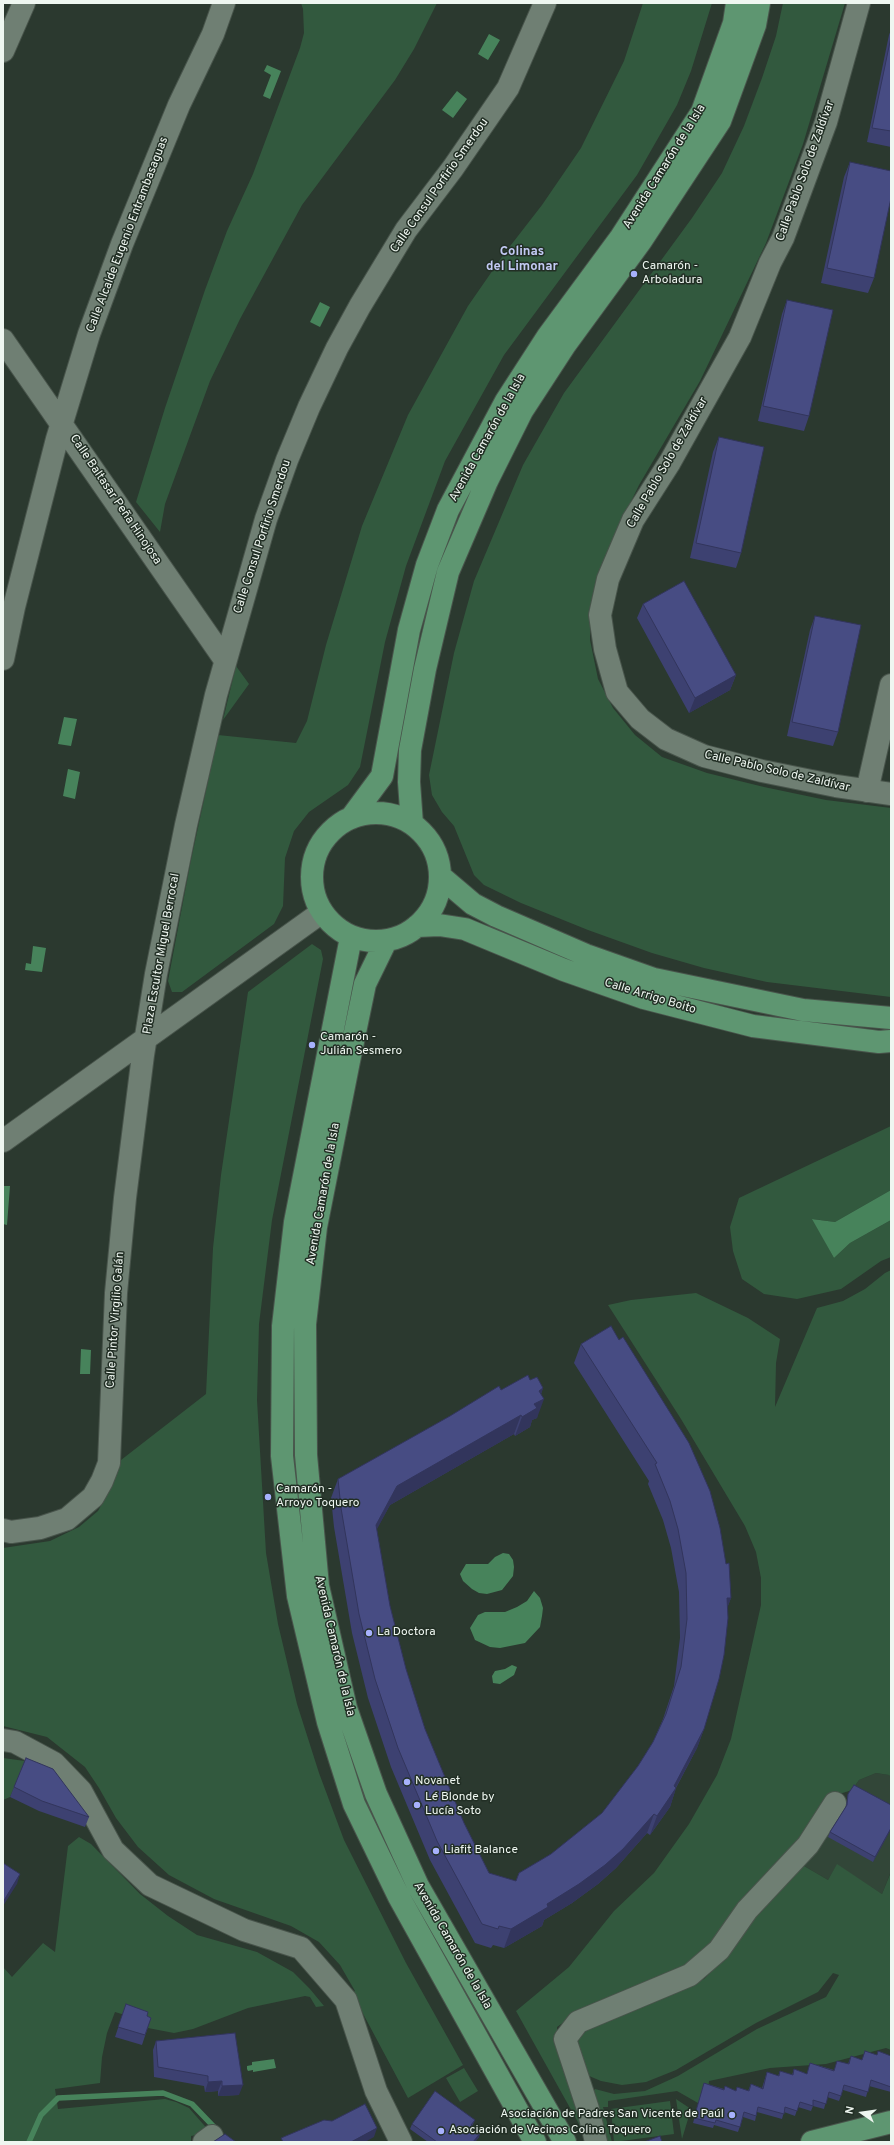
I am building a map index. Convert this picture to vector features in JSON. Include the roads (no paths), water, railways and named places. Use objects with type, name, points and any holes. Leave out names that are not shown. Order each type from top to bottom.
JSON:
[{"type":"main road","name":"Avenida Camarón de la Isla","points":[[351,818],[382,776],[409,630],[427,565],[448,510],[506,401],[548,336],[621,237],[702,112],[734,23],[737,3]]},
{"type":"main road","name":"Avenida Camarón de la Isla","points":[[412,824],[409,782],[410,750],[430,648],[448,572],[488,481],[522,411],[565,346],[641,241],[720,121],[755,25],[758,3]]},
{"type":"main road","points":[[372,813],[393,815],[412,824],[427,838],[436,856],[440,876],[439,890],[434,904],[417,926],[402,936],[386,941],[368,941],[351,937],[335,927],[322,912],[313,892],[312,869],[319,848],[333,830],[351,818],[372,813]]},
{"type":"main road","name":"Calle Arrigo Boito","points":[[440,876],[473,904],[496,916],[586,955],[654,979],[804,1010],[891,1018]]},
{"type":"main road","name":"Calle Arrigo Boito","points":[[417,926],[439,925],[465,929],[564,970],[644,998],[753,1026],[891,1041]]},
{"type":"main road","name":"Avenida Camarón de la Isla","points":[[351,937],[295,1222],[283,1326],[282,1456],[298,1596],[328,1722],[354,1804],[399,1897],[535,2142]]},
{"type":"main road","name":"Avenida Camarón de la Isla","points":[[386,941],[365,984],[348,1061],[316,1227],[304,1324],[306,1455],[318,1586],[346,1708],[376,1794],[418,1886],[565,2142]]},
{"type":"main road","points":[[812,2142],[891,2122]]},
{"type":"street","points":[[3,50],[24,3]]},
{"type":"street","name":"Calle Alcalde Eugenio Entrambasaguas","points":[[3,658],[14,607],[62,423],[89,334],[122,244],[179,105],[213,34],[224,3]]},
{"type":"street","name":"Calle Consul Porfirio Smerdou","points":[[226,660],[266,519],[287,460],[309,407],[337,348],[406,230],[453,168],[508,88],[545,3]]},
{"type":"street","name":"Calle Pablo Solo de Zaldívar","points":[[859,3],[826,122],[783,238],[770,263],[740,337],[670,462],[633,520],[608,580],[600,615],[605,650],[617,692],[640,719],[666,739],[704,756],[762,771],[867,791],[891,794]]},
{"type":"street","name":"Calle Baltasar Peña Hinojosa","points":[[3,340],[226,660]]},
{"type":"street","name":"Plaza Escultor Miguel Berrocal","points":[[146,1040],[166,923],[186,825],[226,660]]},
{"type":"street","points":[[867,791],[891,685]]},
{"type":"street","name":"Plaza Escultor Miguel Berrocal","points":[[146,1040],[322,912]]},
{"type":"street","points":[[3,1141],[146,1040]]},
{"type":"street","name":"Calle Pintor Virgilio Galán","points":[[3,1530],[11,1532],[40,1528],[67,1519],[93,1497],[102,1481],[109,1463],[116,1293],[125,1198],[146,1040]]},
{"type":"street","points":[[3,1740],[15,1742],[54,1762],[81,1791],[113,1850],[150,1885],[244,1930],[301,1948],[346,2000],[393,2139]]},
{"type":"street","points":[[596,2142],[588,2109],[565,2039],[578,2022],[690,1975],[720,1950],[747,1910],[808,1845],[835,1802]]},
{"type":"waterway","points":[[29,2142],[41,2115],[58,2098],[163,2093],[192,2104],[215,2128]]},
{"type":"place","name":"Camarón - Arboladura","points":[[634,274]]},
{"type":"place","name":"Camarón - Julián Sesmero","points":[[312,1045]]},
{"type":"place","name":"Camarón - Arroyo Toquero","points":[[268,1497]]},
{"type":"place","name":"La Doctora","points":[[369,1633]]},
{"type":"place","name":"Novanet","points":[[407,1782]]},
{"type":"place","name":"Lé Blonde by Lucía Soto","points":[[417,1805]]},
{"type":"place","name":"Liafit Balance","points":[[436,1851]]},
{"type":"place","name":"Asociación de Padres San Vicente de Paúl","points":[[732,2115]]},
{"type":"place","name":"Asociación de Vecinos Colina Toquero","points":[[441,2131]]},
{"type":"district","name":"Colinas del Limonar","points":[[522,260]]}]
